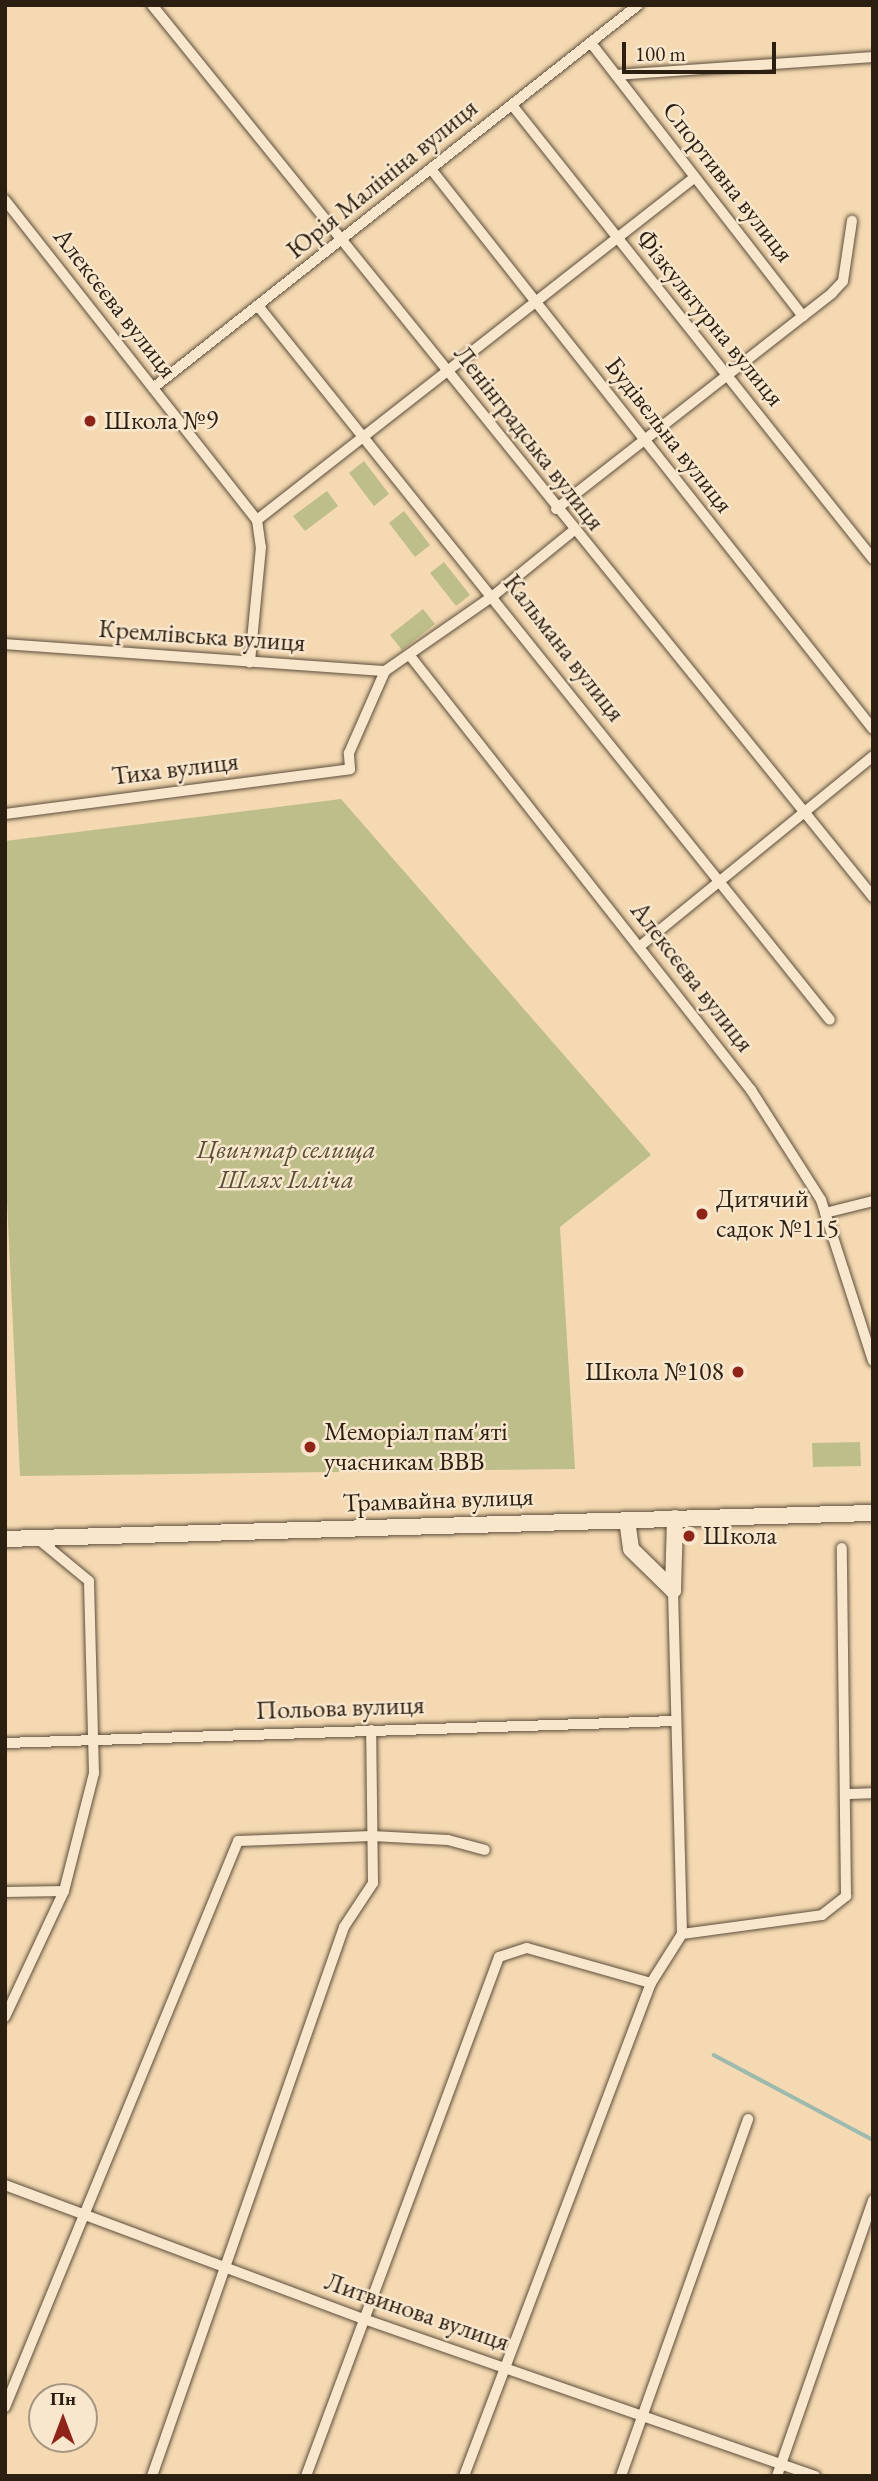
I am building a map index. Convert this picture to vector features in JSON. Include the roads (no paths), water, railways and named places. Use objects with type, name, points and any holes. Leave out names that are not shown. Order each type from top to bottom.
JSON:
[{"type":"street","name":"Ленінградська вулиця","points":[[152,5],[343,238],[573,531],[873,897]]},
{"type":"street","name":"Юрія Малініна вулиця","points":[[153,388],[259,307],[638,5]]},
{"type":"street","name":"Спортивна вулиця","points":[[591,43],[803,316]]},
{"type":"street","points":[[616,75],[873,57]]},
{"type":"street","name":"Фiзкультурна вулиця","points":[[512,105],[873,559]]},
{"type":"street","name":"Будівельна вулиця","points":[[431,169],[873,729]]},
{"type":"street","points":[[250,662],[261,547],[257,520],[695,177]]},
{"type":"street","name":"Алексєєва вулиця","points":[[5,200],[257,520]]},
{"type":"street","points":[[556,509],[803,316],[843,281],[852,221]]},
{"type":"street","name":"Кальмана вулиця","points":[[259,307],[830,1020]]},
{"type":"street","points":[[390,669],[411,657],[493,596],[573,531]]},
{"type":"street","name":"Кремлівська вулиця","points":[[5,645],[390,669]]},
{"type":"street","name":"Алексєєва вулиця","points":[[411,657],[751,1090],[825,1213],[873,1362]]},
{"type":"street","name":"Тиха вулиця","points":[[5,814],[350,769],[349,753],[390,669]]},
{"type":"street","points":[[639,947],[721,883],[873,756]]},
{"type":"street","points":[[825,1213],[873,1202]]},
{"type":"street","name":"Трамвайна вулиця","points":[[5,1539],[873,1513]]},
{"type":"street","points":[[464,2476],[503,2367],[651,1983],[682,1934],[673,1590],[675,1518]]},
{"type":"street","points":[[627,1520],[631,1549],[673,1590]]},
{"type":"street","points":[[5,2017],[64,1891],[94,1773],[89,1581],[37,1538]]},
{"type":"street","points":[[682,1934],[822,1915],[846,1896],[847,1794],[842,1548]]},
{"type":"street","name":"Польова вулиця","points":[[5,1743],[676,1721]]},
{"type":"street","points":[[152,2476],[344,1927],[373,1883],[371,1730]]},
{"type":"street","points":[[847,1794],[873,1793]]},
{"type":"street","points":[[5,2407],[238,1841],[372,1836],[448,1840],[485,1850]]},
{"type":"street","points":[[5,1892],[64,1891]]},
{"type":"street","points":[[306,2476],[360,2318],[499,1957],[527,1948],[651,1983]]},
{"type":"street","points":[[621,2476],[748,2119]]},
{"type":"street","name":"Литвинова вулиця","points":[[5,2185],[360,2318],[815,2476]]},
{"type":"street","points":[[777,2476],[873,2200]]},
{"type":"waterway","points":[[714,2055],[873,2140]]},
{"type":"place","name":"Школа №9","points":[[90,421]]},
{"type":"place","name":"Дитячий садок №115","points":[[702,1214]]},
{"type":"place","name":"Школа №108","points":[[738,1372]]},
{"type":"place","name":"Меморіал пам'яті учасникам ВВВ","points":[[310,1447]]},
{"type":"place","name":"Школа","points":[[689,1536]]},
{"type":"park label","name":"Цвинтар селища Шлях Ілліча","points":[[286,1165]]}]
